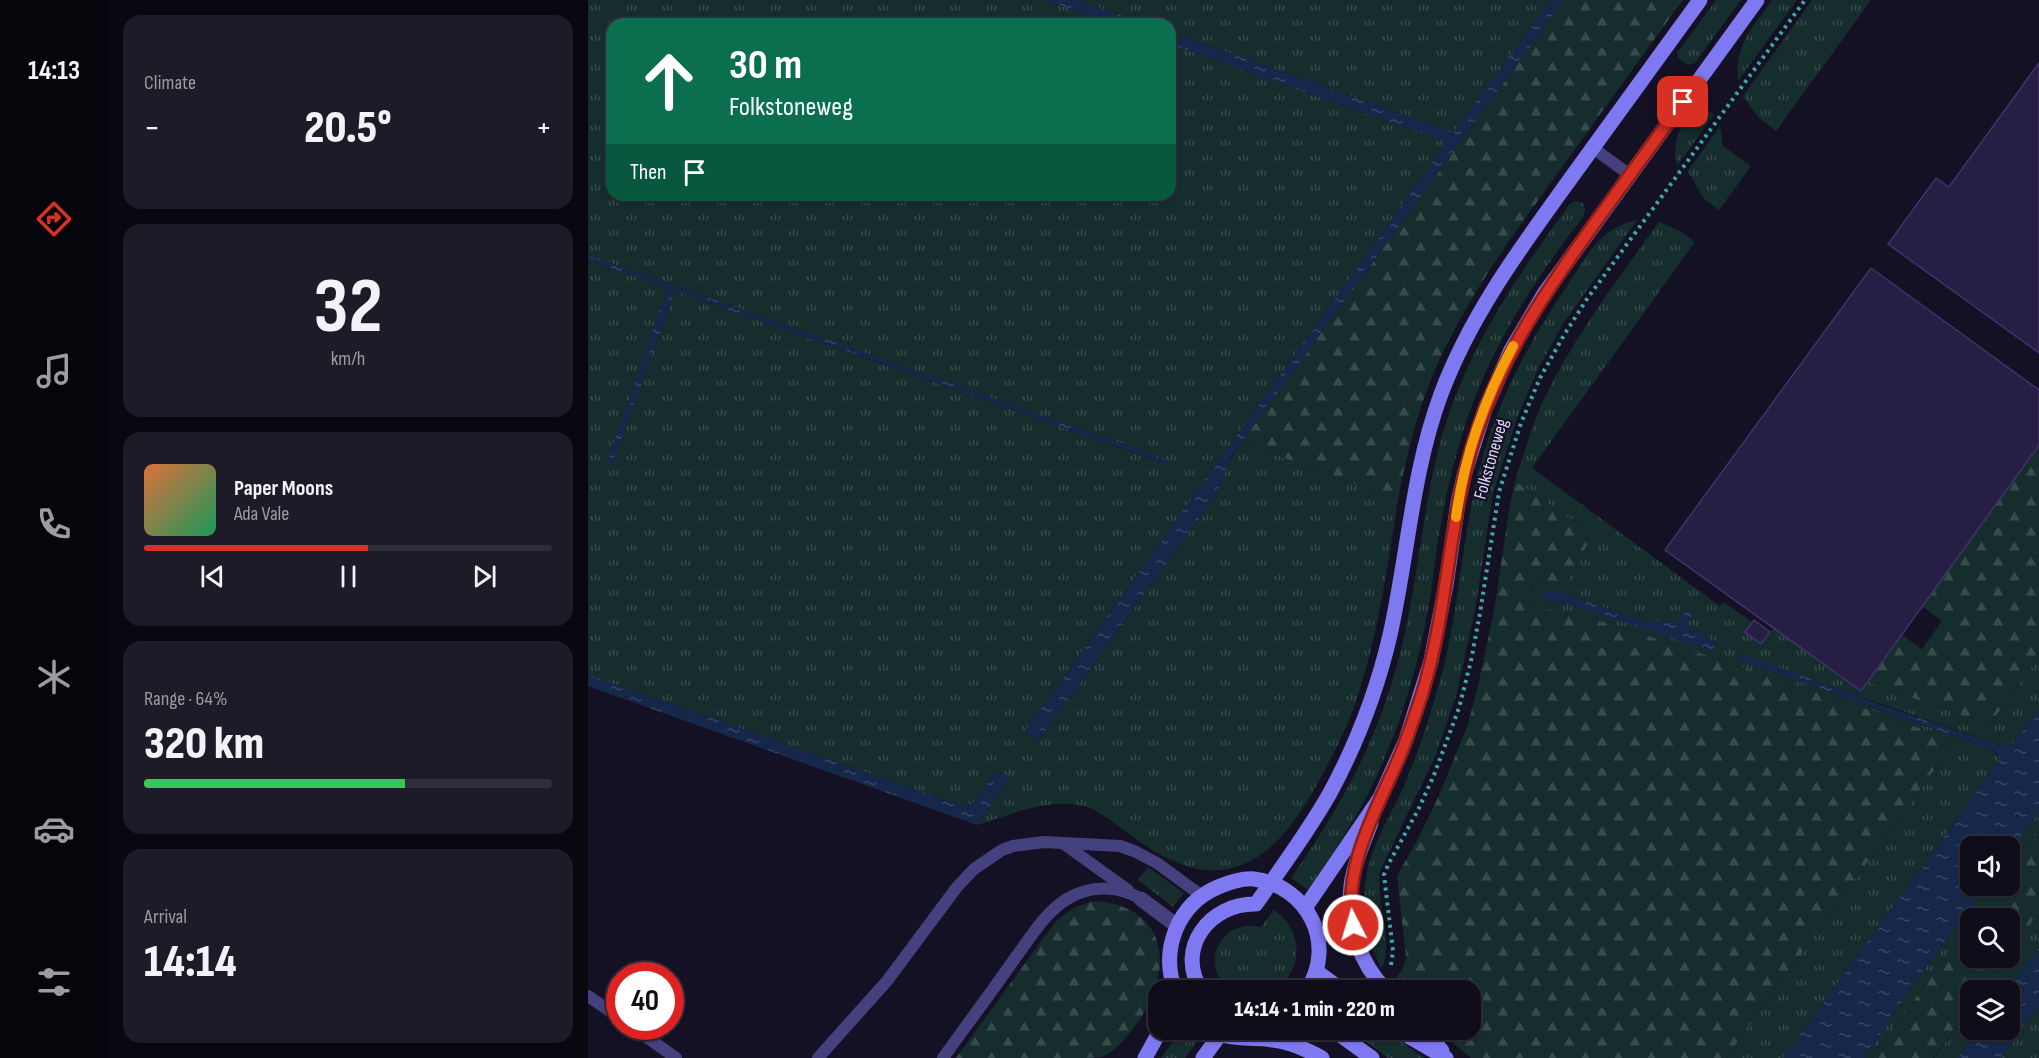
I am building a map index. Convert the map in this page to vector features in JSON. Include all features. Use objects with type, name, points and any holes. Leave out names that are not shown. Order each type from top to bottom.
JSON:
[{"type":"street","points":[[1196,980],[1192,965],[1193,950],[1198,936],[1206,924],[1225,909],[1256,904],[1329,795],[1368,712],[1390,635],[1419,468],[1433,416],[1455,361],[1502,275],[1700,0]]},
{"type":"street","name":"Folkstoneweg","points":[[1305,908],[1380,798],[1406,740],[1431,662],[1465,472],[1497,379],[1527,321],[1572,255],[1757,0]]},
{"type":"street","points":[[1378,980],[1366,962],[1355,935],[1350,896],[1358,855],[1380,798]]},
{"type":"street","points":[[1171,980],[1169,961],[1172,938],[1190,906],[1202,896],[1236,880],[1254,879],[1290,894],[1305,908],[1313,920],[1320,945],[1316,971],[1312,980]]},
{"type":"street","points":[[1141,899],[1177,926]]},
{"type":"street","points":[[1316,971],[1328,980]]},
{"type":"street","points":[[1145,1058],[1155,1040]]},
{"type":"street","points":[[1203,1058],[1213,1040]]},
{"type":"street","points":[[1270,1040],[1295,1045],[1322,1058]]},
{"type":"street","points":[[1347,1040],[1372,1058]]},
{"type":"street","points":[[1415,1040],[1447,1058]]},
{"type":"street","points":[[1432,1040],[1447,1058]]},
{"type":"lane","points":[[1593,148],[1630,175]]},
{"type":"lane","points":[[818,1058],[887,981],[957,887],[988,858],[1013,846],[1054,842],[1113,845],[1127,848],[1157,863],[1202,896]]},
{"type":"lane","points":[[1054,842],[1073,849],[1141,899]]},
{"type":"lane","points":[[943,1058],[1038,928],[1062,903],[1082,892],[1098,889],[1120,891],[1141,899]]},
{"type":"lane","points":[[588,996],[606,1008]]},
{"type":"lane","points":[[651,1040],[676,1058]]},
{"type":"path","name":"Folkstoneweg","points":[[1384,980],[1393,959],[1384,882],[1386,870],[1434,775],[1461,702],[1480,613],[1499,492],[1509,457],[1530,401],[1558,343],[1587,299],[1805,0]]},
{"type":"green space","points":[[588,0],[1045,0],[1096,18],[606,18],[606,201],[1176,201],[1176,46],[1443,141],[1442,149],[1025,731],[1039,740],[1216,495],[1229,462],[1242,442],[1398,500],[1377,620],[1355,705],[1325,770],[1292,824],[1269,849],[1240,865],[1224,870],[1206,870],[1175,862],[1148,847],[1095,810],[1080,806],[1065,804],[1036,807],[977,825],[1010,777],[996,771],[973,803],[965,807],[588,675],[588,260],[668,288],[607,464],[612,465],[675,291],[1166,464],[1168,460],[588,255]]},
{"type":"green space","points":[[1077,0],[1551,0],[1454,132],[1176,34],[1176,18],[1129,18]]},
{"type":"green space","points":[[1564,0],[1683,0],[1512,236],[1470,302],[1445,348],[1422,403],[1398,500],[1242,442]]},
{"type":"green space","points":[[1716,0],[1741,0],[1695,63],[1688,65],[1678,58],[1677,53]]},
{"type":"green space","points":[[1772,0],[1797,0],[1738,81],[1739,57],[1742,47]]},
{"type":"green space","points":[[1812,0],[1871,0],[1776,131],[1758,117],[1743,96]]},
{"type":"green space","points":[[1698,103],[1714,115],[1677,166],[1676,146],[1679,132]]},
{"type":"green space","points":[[1720,126],[1723,146],[1751,166],[1719,210],[1703,198],[1688,171]]},
{"type":"green space","points":[[1575,201],[1583,203],[1584,216],[1547,266],[1513,319],[1485,374],[1463,432],[1445,503],[1424,633],[1406,700],[1391,743],[1358,813],[1308,890],[1291,878],[1329,820],[1361,761],[1375,731],[1397,667],[1434,467],[1449,413],[1472,357],[1501,305],[1551,230],[1569,205]]},
{"type":"green space","points":[[1637,220],[1563,324],[1539,367],[1517,418],[1493,493],[1475,610],[1457,693],[1435,757],[1380,871],[1380,895],[1386,936],[1385,959],[1381,968],[1366,923],[1364,892],[1366,877],[1375,846],[1412,767],[1436,694],[1453,622],[1474,491],[1489,436],[1523,358],[1588,254],[1603,237],[1613,230]]},
{"type":"green space","points":[[1659,222],[1680,231],[1695,242],[1532,468],[1720,606],[1724,602],[1752,622],[1745,632],[1761,644],[1773,628],[1861,691],[1868,682],[1989,725],[2039,657],[2039,710],[2012,745],[2002,746],[1741,655],[1739,660],[1990,749],[2000,757],[1783,1058],[1726,1058],[1955,741],[1842,700],[1612,624],[1543,609],[1530,600],[1530,591],[1535,582],[1545,580],[1593,534],[1515,481],[1536,419],[1569,352]],"holes":[[[1545,589],[1647,622],[1679,621],[1686,611],[1688,624],[1715,642],[1717,647],[1713,651],[1568,604],[1544,601]]]},
{"type":"green space","points":[[2039,445],[2039,657],[1989,725],[1868,682],[1902,635],[1922,649],[1942,621],[1922,606]]},
{"type":"green space","points":[[1515,481],[1593,534],[1565,585],[1540,580],[1532,585],[1530,600],[1537,607],[1612,624],[1842,700],[1955,741],[1726,1058],[1471,1058],[1449,1040],[1481,1040],[1481,980],[1395,980],[1402,970],[1406,957],[1397,876],[1440,793],[1468,724],[1494,611]]},
{"type":"green space","points":[[2039,812],[2039,828],[2020,854],[2020,839]]},
{"type":"green space","points":[[2039,828],[2039,912],[2020,938],[2020,908],[1981,908],[1989,896],[2020,896],[2020,854]]},
{"type":"green space","points":[[1148,867],[1184,893],[1173,907],[1138,880]]},
{"type":"green space","points":[[1979,896],[1989,896],[1981,908],[1970,908]]},
{"type":"green space","points":[[1096,901],[1122,906],[1141,917],[1153,931],[1159,949],[1157,980],[1148,980],[1148,1004],[1126,1038],[1102,1057],[956,1058],[1053,925],[1072,909]]},
{"type":"green space","points":[[1274,910],[1291,928],[1295,939],[1295,961],[1285,980],[1221,980],[1215,968],[1218,945],[1235,929],[1247,926],[1261,927]]},
{"type":"green space","points":[[2039,912],[2039,948],[2015,980],[1990,980],[1999,968],[2020,968],[2020,938]]},
{"type":"green space","points":[[1960,921],[1960,937],[1872,1058],[1865,1058],[1907,993]]},
{"type":"green space","points":[[1960,937],[1960,968],[1999,968],[1990,980],[1960,980],[1960,1021],[1933,1058],[1872,1058]]},
{"type":"green space","points":[[2039,1005],[2039,1058],[2001,1058],[2014,1040],[2020,1040],[2020,1032]]},
{"type":"green space","points":[[1960,1021],[1960,1040],[1971,1040],[1958,1058],[1934,1058]]},
{"type":"green space","points":[[1174,1040],[1198,1040],[1185,1058],[1161,1058]]},
{"type":"green space","points":[[1364,1040],[1399,1040],[1424,1058],[1388,1058]]},
{"type":"water","points":[[1045,0],[1077,0],[1129,18],[1096,18]]},
{"type":"water","points":[[1551,0],[1564,0],[1231,457],[1216,495],[1039,740],[1025,731],[1442,149],[1443,141],[1176,46],[1176,34],[1454,132]]},
{"type":"water","points":[[588,255],[1168,460],[1167,464],[675,291],[612,465],[606,464],[668,288],[588,260]]},
{"type":"water","points":[[1545,589],[1647,622],[1679,621],[1686,611],[1692,613],[1688,624],[1715,642],[1717,647],[1713,652],[1568,604],[1544,601],[1542,594]]},
{"type":"water","points":[[1745,655],[1998,745],[2012,745],[2039,710],[2039,812],[2020,839],[2020,836],[1960,836],[1960,896],[1979,896],[1970,908],[1960,908],[1960,921],[1907,993],[1865,1058],[1783,1058],[2000,757],[1985,747],[1739,660]]},
{"type":"water","points":[[588,675],[965,807],[973,803],[996,771],[1010,777],[977,825],[588,686]]},
{"type":"water","points":[[2039,948],[2039,1005],[2020,1032],[2020,980],[2015,980]]},
{"type":"water","points":[[1971,1040],[2014,1040],[2001,1058],[1958,1058]]},
{"type":"building","points":[[2039,63],[2039,353],[1888,244],[1936,178],[1949,187]]},
{"type":"building","points":[[1871,268],[2039,390],[2039,445],[1861,691],[1665,550]]},
{"type":"building","points":[[1754,620],[1770,632],[1761,644],[1745,632]]},
{"type":"slow traffic","points":[[1456,517],[1474,440],[1497,379],[1513,346]]},
{"type":"route","points":[[1353,925],[1350,896],[1354,869],[1423,692],[1446,585],[1465,472],[1474,440],[1497,379],[1527,321],[1544,294],[1683,102]]}]
